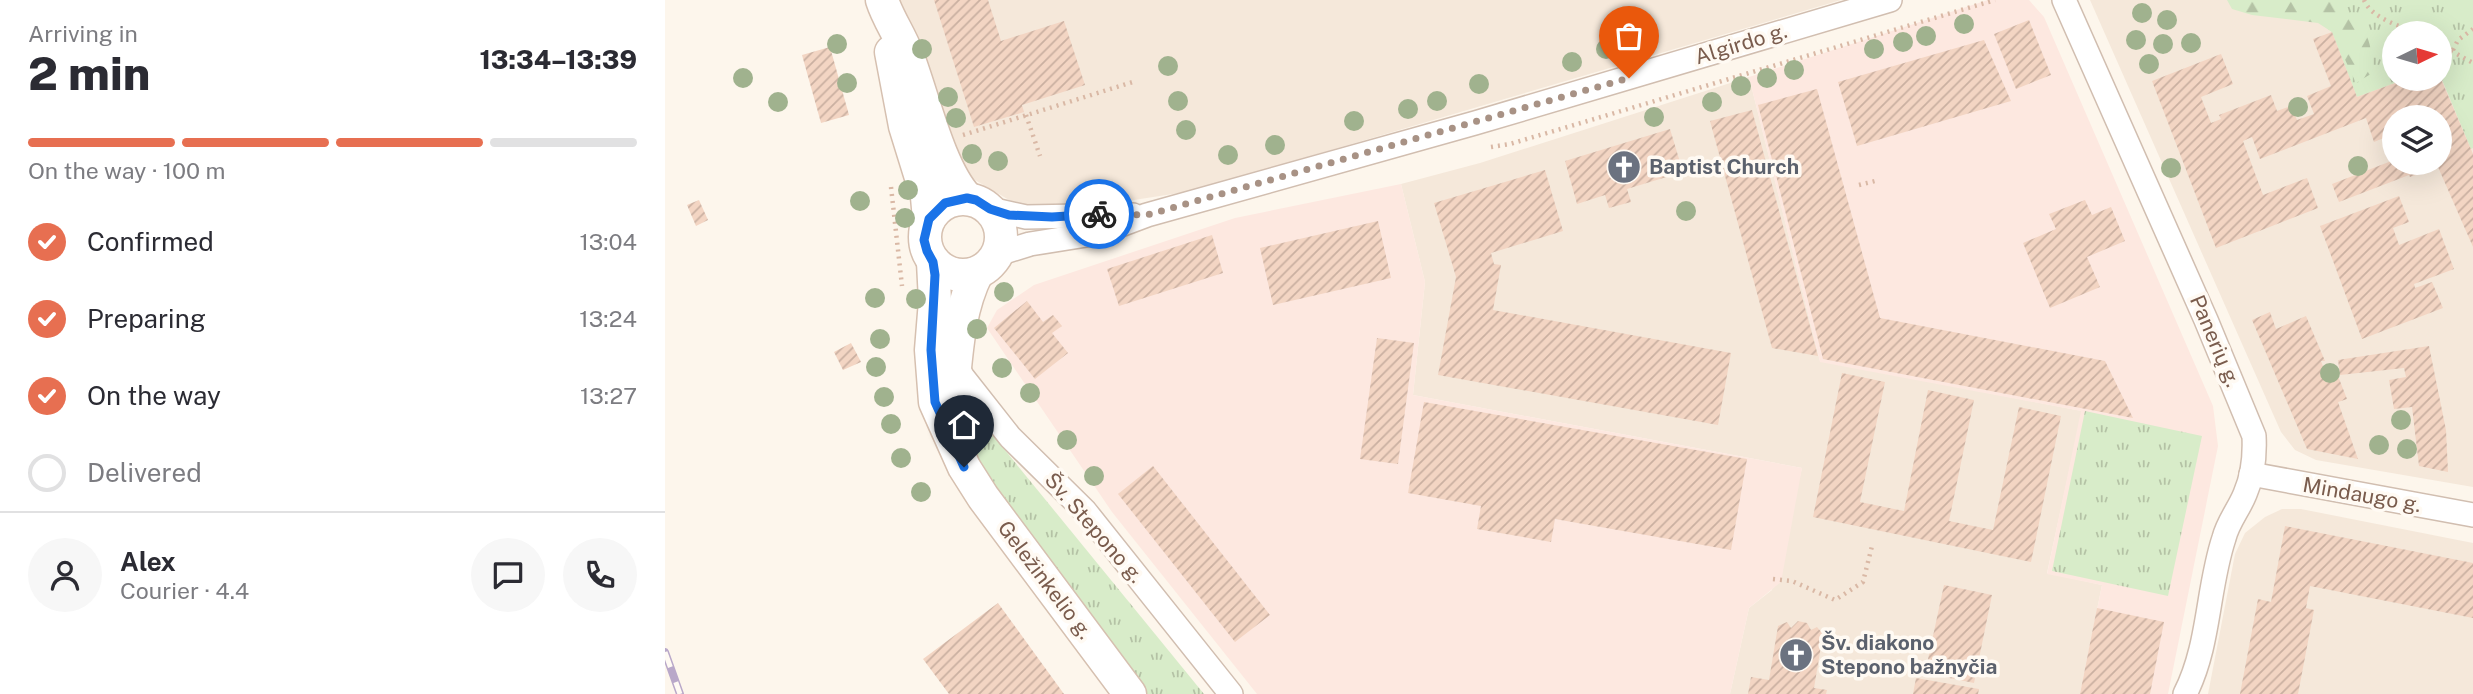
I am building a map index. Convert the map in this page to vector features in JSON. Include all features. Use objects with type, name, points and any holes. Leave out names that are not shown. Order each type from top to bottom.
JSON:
[{"type":"main road","points":[[885,10],[904,46],[950,177],[979,204],[1001,230],[1001,242],[988,263],[965,276],[942,270],[933,262],[927,251],[924,240],[929,219],[925,189],[905,126],[885,10]]},
{"type":"main road","points":[[929,219],[945,203],[979,204]]},
{"type":"main road","name":"Geležinkelio g.","points":[[933,262],[935,301],[931,374],[935,402],[964,467],[983,497],[1130,694]]},
{"type":"main road","name":"Geležinkelio g.","points":[[948,426],[963,309],[988,263]]},
{"type":"street","name":"Algirdo g.","points":[[988,263],[1030,244],[1099,233],[1147,215],[1475,123],[1890,0]]},
{"type":"street","name":"Panerių g.","points":[[2064,0],[2254,436],[2255,454],[2251,474],[2245,494],[2223,538],[2198,666],[2185,694]]},
{"type":"street","name":"Algirdo g.","points":[[979,204],[1025,217],[1147,215]]},
{"type":"street","name":"Šv. Stepono g.","points":[[955,364],[1010,437],[1085,511],[1231,694]]},
{"type":"street","name":"Mindaugo g.","points":[[2251,474],[2473,515]]},
{"type":"path","points":[[2364,0],[2366,6],[2388,21]]},
{"type":"path","points":[[2473,29],[2458,40],[2452,50],[2473,63]]},
{"type":"path","points":[[951,139],[1136,81]]},
{"type":"path","points":[[1026,115],[1039,156]]},
{"type":"path","points":[[1859,185],[1875,181]]},
{"type":"path","points":[[1773,579],[1792,581],[1835,600],[1863,582],[1872,546]]},
{"type":"shaded area","points":[[894,0],[1841,0],[1192,191],[1108,204],[1036,208],[1016,204],[963,173]]},
{"type":"shaded area","points":[[1988,0],[2029,0],[2044,17],[2213,406],[2218,446],[2168,694],[2080,694],[2102,585],[2047,574],[2081,411],[1820,362],[1749,77]]},
{"type":"shaded area","points":[[2090,0],[2473,0],[2473,487],[2316,460],[2295,450],[2281,432]]},
{"type":"shaded area","points":[[1749,77],[1820,361],[2082,411],[2047,573],[2102,585],[2080,694],[1730,694],[1749,608],[1772,590],[1802,468],[1413,395],[1425,282],[1401,184],[1480,163]]},
{"type":"shaded area","points":[[1401,184],[1425,282],[1413,395],[1802,468],[1781,582],[1749,608],[1730,694],[1257,694],[1112,512],[987,328],[997,310],[1034,285],[1235,218]]},
{"type":"shaded area","points":[[2282,509],[2301,509],[2473,543],[2473,694],[2208,694],[2235,554],[2245,533],[2265,517]]},
{"type":"green space","points":[[2227,0],[2340,0],[2341,12],[2367,36],[2374,72],[2356,83],[2332,32],[2318,23],[2252,15],[2232,9]]},
{"type":"green space","points":[[2290,0],[2473,0],[2473,148],[2471,149],[2447,91],[2452,91],[2452,21],[2382,21],[2382,88],[2357,97],[2332,32]]},
{"type":"green space","points":[[2085,411],[2202,436],[2168,596],[2052,571]]},
{"type":"green space","points":[[991,433],[1204,694],[1147,694],[986,475],[971,443]]},
{"type":"building","points":[[934,0],[988,0],[1001,41],[1064,21],[1085,85],[1022,105],[1024,112],[974,127]]},
{"type":"building","points":[[2029,20],[2051,75],[2016,89],[1994,34]]},
{"type":"building","points":[[2332,32],[2357,97],[2382,88],[2382,91],[2446,91],[2473,154],[2473,247],[2442,175],[2452,175],[2452,105],[2382,105],[2382,139],[2374,142],[2366,118],[2260,159],[2252,137],[2243,141],[2263,195],[2307,178],[2318,208],[2216,248],[2152,81],[2221,54],[2233,84],[2201,97],[2211,123],[2221,119],[2219,115],[2271,95],[2277,111],[2291,106],[2297,120],[2314,114],[2307,96],[2331,86],[2313,39]]},
{"type":"building","points":[[1984,40],[2011,101],[1857,146],[1838,82]]},
{"type":"building","points":[[830,47],[849,115],[821,123],[802,55]]},
{"type":"building","points":[[1817,89],[1880,318],[2105,361],[2133,418],[1823,359],[1758,105]]},
{"type":"building","points":[[1752,110],[1818,356],[1772,348],[1710,121]]},
{"type":"building","name":"Baptist Church","points":[[1670,129],[1683,172],[1627,189],[1631,202],[1609,208],[1605,195],[1577,204],[1565,161]]},
{"type":"building","points":[[2382,165],[2382,175],[2409,175],[2339,202],[2332,184]]},
{"type":"building","points":[[1545,170],[1563,231],[1491,253],[1494,264],[1501,265],[1493,310],[1731,353],[1718,425],[1438,375],[1456,277],[1434,203]]},
{"type":"building","points":[[2399,196],[2409,222],[2393,228],[2399,245],[2439,229],[2454,269],[2414,284],[2415,288],[2432,282],[2443,308],[2362,339],[2320,226]]},
{"type":"building","points":[[699,200],[708,220],[696,226],[687,205]]},
{"type":"building","points":[[2085,200],[2092,215],[2111,207],[2125,241],[2087,257],[2100,287],[2050,308],[2023,243],[2056,229],[2049,214]]},
{"type":"building","points":[[1378,221],[1391,278],[1273,305],[1260,248]]},
{"type":"building","points":[[1212,235],[1223,273],[1119,306],[1107,269]]},
{"type":"building","points":[[1027,301],[1043,322],[1053,315],[1062,326],[1052,333],[1068,353],[1035,379],[994,328]]},
{"type":"building","points":[[2270,312],[2276,329],[2306,316],[2325,361],[2321,361],[2328,380],[2338,376],[2347,399],[2338,402],[2358,459],[2307,449],[2252,320]]},
{"type":"building","points":[[1377,338],[1414,343],[1398,464],[1360,459]]},
{"type":"building","points":[[851,343],[861,362],[843,370],[834,352]]},
{"type":"building","points":[[2429,346],[2446,430],[2448,472],[2419,466],[2412,407],[2394,409],[2389,380],[2406,377],[2404,368],[2340,375],[2338,360]]},
{"type":"building","points":[[1842,373],[1885,382],[1860,502],[1904,511],[1928,390],[1974,400],[1949,521],[1993,530],[2019,407],[2061,416],[2031,562],[1813,517]]},
{"type":"building","points":[[1424,402],[1747,459],[1731,550],[1555,519],[1551,542],[1477,529],[1481,506],[1408,493]]},
{"type":"building","points":[[1153,466],[1270,615],[1235,642],[1118,494]]},
{"type":"building","points":[[2285,526],[2473,563],[2473,618],[2310,586],[2306,608],[2314,610],[2298,694],[2240,694],[2258,599],[2271,602]]},
{"type":"building","points":[[1944,585],[1992,595],[1974,683],[1925,673]]},
{"type":"building","points":[[998,603],[1064,694],[949,694],[923,659]]},
{"type":"building","points":[[2097,608],[2164,622],[2150,694],[2080,694]]},
{"type":"building","name":"Šv. diakono Stepono bažnyčia","points":[[1798,621],[1807,623],[1811,630],[1817,627],[1823,634],[1814,688],[1827,690],[1826,694],[1748,694],[1751,677],[1769,680],[1778,626],[1787,622],[1791,628]]},
{"type":"building","points":[[1916,678],[1979,689],[1978,694],[1913,694]]},
{"type":"railway","points":[[665,652],[680,694]]},
{"type":"way so far","points":[[1099,214],[1147,215],[1629,78]]},
{"type":"place","name":"Baptist Church","points":[[1624,167]]},
{"type":"place","name":"Šv. diakono Stepono bažnyčia","points":[[1796,655]]},
{"type":"route","points":[[964,467],[935,402],[931,374],[935,275],[924,240],[929,219],[935,210],[945,203],[967,198],[990,209],[1025,217],[1099,214]]}]
